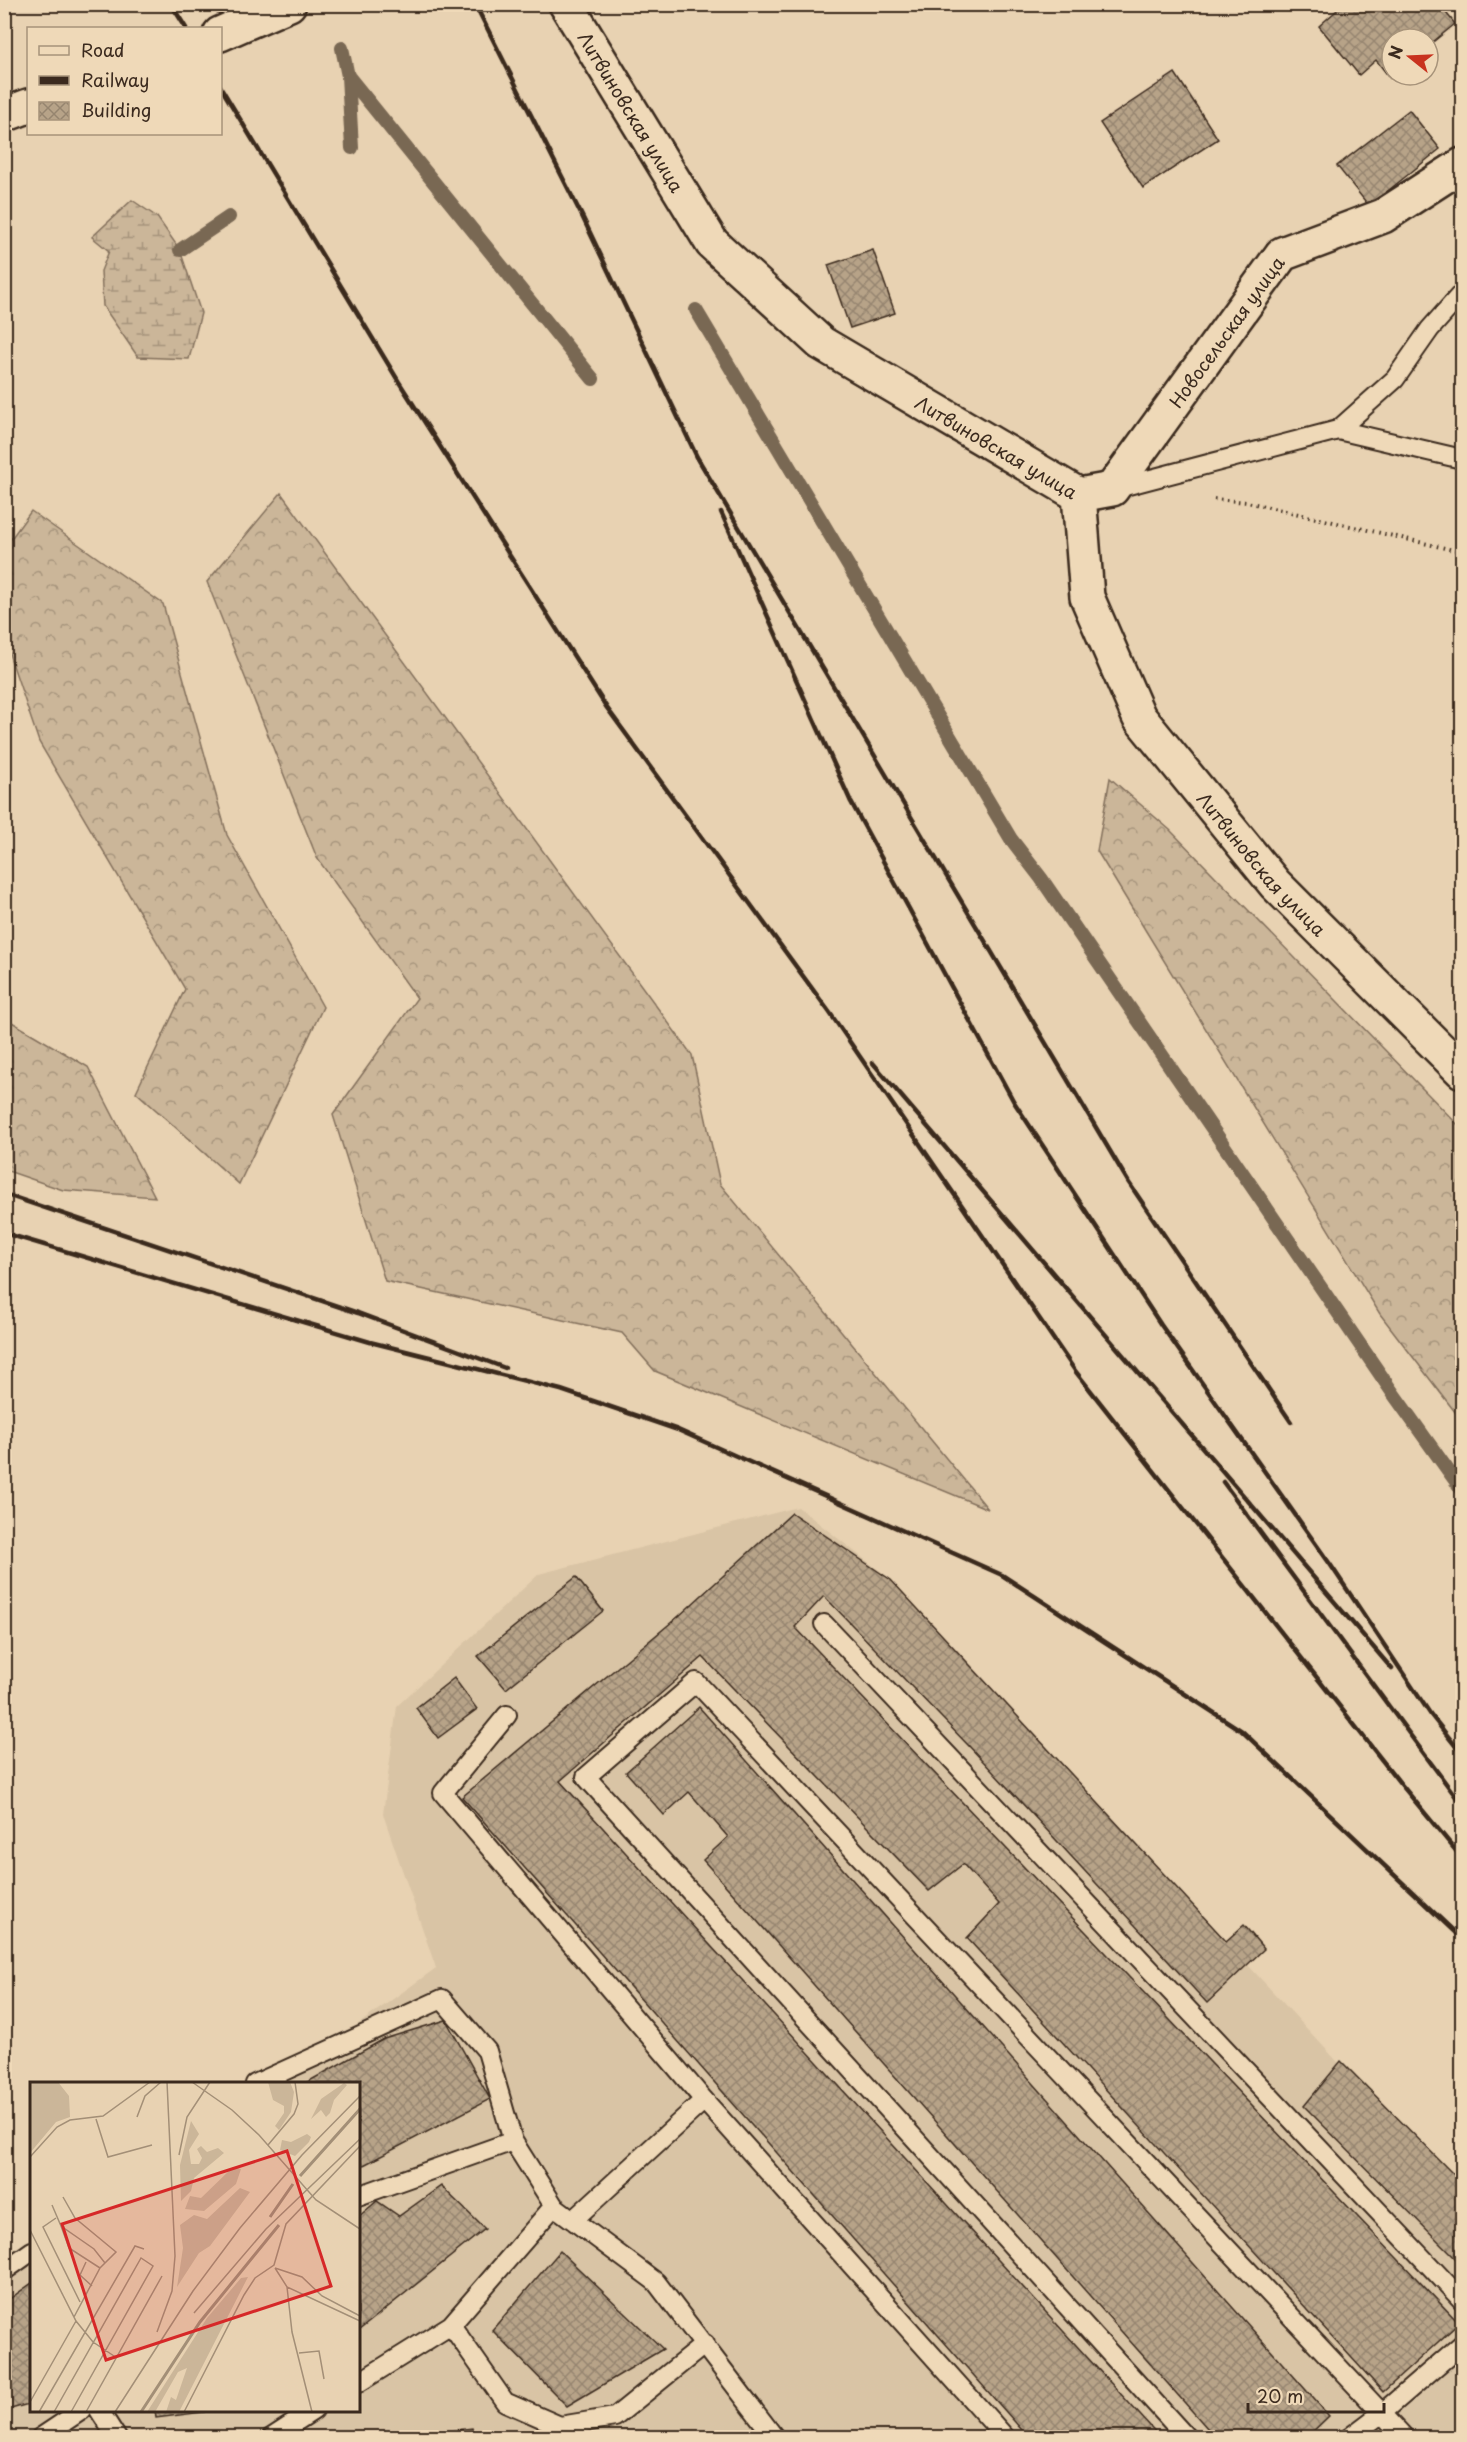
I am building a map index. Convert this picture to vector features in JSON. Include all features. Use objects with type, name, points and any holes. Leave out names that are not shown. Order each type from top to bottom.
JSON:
[{"type":"street","points":[[222,33],[289,4]]},
{"type":"street","name":"Литвиновская улица","points":[[566,4],[712,243],[821,343],[1080,495],[1087,597],[1139,717],[1275,884],[1462,1071]]},
{"type":"street","points":[[4,115],[27,106]]},
{"type":"street","name":"Новосельская улица","points":[[1112,489],[1282,254],[1383,216],[1462,165]]},
{"type":"street","points":[[1080,495],[1112,489]]},
{"type":"lane","points":[[1112,489],[1338,430],[1395,378],[1430,329],[1462,293]]},
{"type":"lane","points":[[1338,430],[1462,459]]},
{"type":"lane","points":[[824,1624],[1462,2300]]},
{"type":"lane","points":[[1187,2438],[586,1777],[696,1682],[1404,2438]]},
{"type":"lane","points":[[507,1715],[443,1793],[704,2100],[1006,2438]]},
{"type":"lane","points":[[259,2082],[442,1999],[487,2051],[513,2141],[554,2206],[656,2282],[775,2438]]},
{"type":"lane","points":[[573,2220],[704,2100]]},
{"type":"lane","points":[[360,2195],[513,2141]]},
{"type":"lane","points":[[360,2382],[451,2325],[554,2206]]},
{"type":"lane","points":[[4,2271],[30,2252]]},
{"type":"lane","points":[[451,2325],[505,2402],[560,2426],[615,2417],[705,2344]]},
{"type":"lane","points":[[1349,2438],[1382,2413],[1462,2344]]},
{"type":"lane","points":[[40,2438],[79,2412]]},
{"type":"lane","points":[[100,2412],[117,2438]]},
{"type":"lane","points":[[271,2438],[311,2412]]},
{"type":"path","points":[[1213,499],[1247,502],[1462,552]]},
{"type":"shaded area","points":[[798,1507],[891,1580],[1462,2196],[1462,2437],[5,2437],[4,2281],[9,2280],[30,2264],[30,2412],[360,2412],[360,2082],[278,2082],[436,1968],[383,1814],[397,1706],[539,1574]]},
{"type":"green space","points":[[132,200],[157,217],[180,250],[201,313],[189,359],[138,357],[103,306],[101,271],[109,251],[92,237]]},
{"type":"green space","points":[[281,493],[692,1055],[720,1184],[988,1509],[655,1371],[622,1333],[385,1281],[333,1115],[417,998],[317,858],[207,582]]},
{"type":"green space","points":[[31,511],[163,604],[227,835],[323,1007],[239,1184],[136,1092],[185,989],[39,742],[5,642],[5,547]]},
{"type":"green space","points":[[1110,778],[1170,830],[1462,1129],[1462,1421],[1380,1314],[1097,851]]},
{"type":"green space","points":[[5,1018],[88,1067],[155,1197],[63,1190],[5,1170]]},
{"type":"building","points":[[1344,4],[1439,4],[1455,24],[1440,36],[1440,27],[1380,27],[1380,65],[1376,60],[1359,75],[1319,26]]},
{"type":"building","points":[[1175,73],[1218,139],[1143,188],[1100,123]]},
{"type":"building","points":[[1409,110],[1440,149],[1369,206],[1337,166]]},
{"type":"building","points":[[873,250],[895,313],[850,328],[828,265]]},
{"type":"building","points":[[792,1513],[891,1580],[1226,1941],[1244,1925],[1264,1949],[1207,2003],[969,1746],[824,1596],[795,1627],[1459,2323],[1383,2392],[967,1938],[999,1904],[963,1864],[929,1891],[703,1657],[560,1781],[1161,2438],[1029,2438],[462,1797],[679,1616]]},
{"type":"building","points":[[576,1577],[603,1611],[506,1689],[478,1656]]},
{"type":"building","points":[[454,1678],[477,1709],[438,1738],[416,1708]]},
{"type":"building","points":[[699,1707],[1329,2416],[1306,2438],[1216,2438],[703,1860],[728,1837],[689,1792],[664,1815],[626,1772]]},
{"type":"building","points":[[446,2020],[490,2099],[360,2167],[360,2082],[308,2082],[384,2039]]},
{"type":"building","points":[[1341,2061],[1462,2183],[1462,2265],[1304,2106]]},
{"type":"building","points":[[441,2186],[485,2229],[360,2329],[360,2215],[377,2201],[399,2216]]},
{"type":"building","points":[[560,2251],[663,2349],[567,2406],[492,2330]]},
{"type":"building","points":[[30,2284],[30,2404],[4,2411],[4,2303]]},
{"type":"building","points":[[155,2412],[204,2412],[156,2418]]},
{"type":"building","points":[[472,2428],[473,2438],[394,2438]]},
{"type":"building","points":[[731,2432],[732,2438],[687,2438]]},
{"type":"waterway","points":[[342,48],[348,76],[593,379]]},
{"type":"waterway","points":[[348,76],[352,148]]},
{"type":"waterway","points":[[180,250],[229,217]]},
{"type":"waterway","points":[[696,310],[1011,839],[1041,878],[1395,1396],[1462,1490]]},
{"type":"railway","points":[[171,4],[185,27]]},
{"type":"railway","points":[[475,4],[583,218],[697,457],[1129,1183],[1291,1422]]},
{"type":"railway","points":[[222,89],[399,382],[607,708],[830,1013],[1076,1372],[1400,1783],[1462,1858]]},
{"type":"railway","points":[[721,512],[851,802],[1014,1102],[1161,1325],[1330,1564],[1431,1715],[1462,1754]]},
{"type":"railway","points":[[873,1063],[1392,1669]]},
{"type":"railway","points":[[4,1194],[358,1313],[505,1368]]},
{"type":"railway","points":[[4,1233],[370,1342],[561,1390],[678,1430],[1002,1575],[1242,1731],[1462,1939]]},
{"type":"railway","points":[[1223,1482],[1462,1805]]}]
